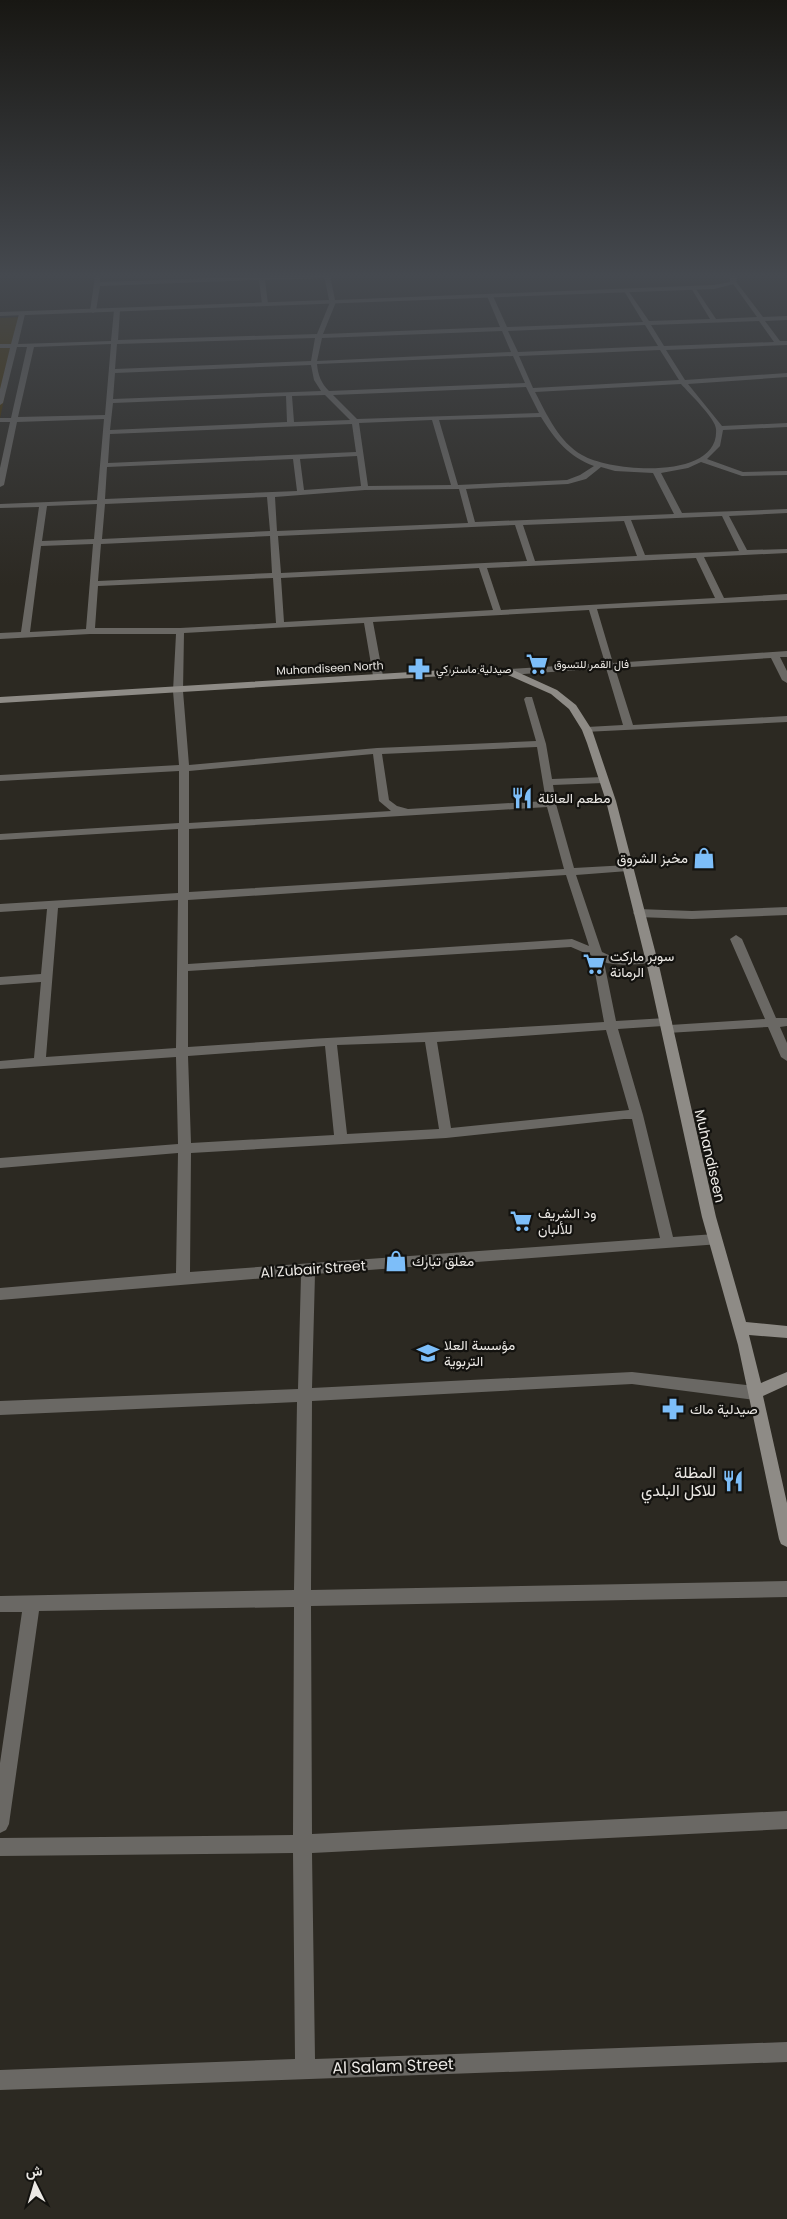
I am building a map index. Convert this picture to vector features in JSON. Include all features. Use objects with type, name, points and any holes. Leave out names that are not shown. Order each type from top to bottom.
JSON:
[{"type":"main road","name":"Muhandiseen North","points":[[0,700],[178,691],[274,682],[378,676],[477,671],[510,672],[562,696],[573,707],[587,730],[603,780]]},
{"type":"main road","name":"Muhandiseen","points":[[603,780],[651,959],[715,1240],[741,1328],[787,1539]]},
{"type":"main road","points":[[741,1328],[787,1332]]},
{"type":"main road","points":[[755,1393],[787,1378]]},
{"type":"street","points":[[0,403],[6,379]]},
{"type":"street","points":[[0,485],[23,379]]},
{"type":"street","points":[[90,631],[111,379]]},
{"type":"street","points":[[317,379],[318,383],[354,421],[364,488]]},
{"type":"street","points":[[526,379],[544,415],[570,450],[587,462],[632,471],[656,471],[702,460],[717,446],[720,437],[720,428],[716,420],[681,379]]},
{"type":"street","points":[[110,401],[753,379]]},
{"type":"street","points":[[288,395],[291,423]]},
{"type":"street","points":[[107,432],[291,423],[544,415]]},
{"type":"street","points":[[0,420],[108,417]]},
{"type":"street","points":[[436,418],[472,524]]},
{"type":"street","points":[[720,428],[787,426]]},
{"type":"street","points":[[104,465],[360,454]]},
{"type":"street","points":[[296,457],[301,493]]},
{"type":"street","points":[[702,460],[737,473],[787,473]]},
{"type":"street","points":[[0,506],[271,495],[364,488],[458,487],[575,481],[600,465]]},
{"type":"street","points":[[656,471],[680,517]]},
{"type":"street","points":[[271,495],[280,624]]},
{"type":"street","points":[[25,634],[43,505]]},
{"type":"street","points":[[38,544],[787,511]]},
{"type":"street","points":[[726,514],[744,552]]},
{"type":"street","points":[[627,519],[642,557]]},
{"type":"street","points":[[518,522],[532,563]]},
{"type":"street","points":[[94,584],[787,550]]},
{"type":"street","points":[[699,555],[721,601]]},
{"type":"street","points":[[482,565],[498,613]]},
{"type":"street","points":[[0,636],[90,631],[180,630],[592,607],[786,599]]},
{"type":"street","points":[[592,607],[612,667],[629,728]]},
{"type":"street","points":[[368,620],[378,676]]},
{"type":"street","points":[[180,630],[178,691],[184,768],[182,1052],[185,1148],[183,1278]]},
{"type":"street","points":[[774,654],[787,680]]},
{"type":"street","points":[[510,672],[612,667],[787,654]]},
{"type":"street","points":[[529,699],[541,744],[552,804],[570,872],[597,954],[611,1026],[637,1115],[668,1243]]},
{"type":"street","points":[[587,730],[787,719]]},
{"type":"street","points":[[0,778],[184,768],[377,751],[541,744]]},
{"type":"street","points":[[377,751],[384,801],[393,808],[408,812]]},
{"type":"street","points":[[547,782],[603,780]]},
{"type":"street","points":[[0,837],[552,804]]},
{"type":"street","points":[[0,908],[628,868]]},
{"type":"street","points":[[40,1062],[53,904]]},
{"type":"street","points":[[638,913],[692,915],[787,911]]},
{"type":"street","points":[[736,939],[787,1057]]},
{"type":"street","points":[[182,968],[572,943],[612,961],[651,959]]},
{"type":"street","points":[[0,981],[47,978]]},
{"type":"street","points":[[0,1065],[332,1041],[430,1038],[611,1026],[787,1022]]},
{"type":"street","points":[[430,1038],[446,1133]]},
{"type":"street","points":[[332,1041],[341,1140]]},
{"type":"street","points":[[0,1163],[185,1148],[446,1133],[624,1114],[637,1115]]},
{"type":"street","name":"Al Zubair Street","points":[[0,1294],[183,1278],[715,1240]]},
{"type":"street","points":[[305,2068],[301,1844],[301,1597],[308,1269]]},
{"type":"street","points":[[0,1408],[632,1378],[755,1393]]},
{"type":"street","points":[[0,1604],[787,1589]]},
{"type":"street","points":[[0,1824],[32,1603]]},
{"type":"street","points":[[0,1847],[301,1844],[787,1820]]},
{"type":"street","name":"Al Salam Street","points":[[0,2080],[787,2052]]},
{"type":"shaded area","points":[[0,379],[8,379],[0,419]]},
{"type":"place","name":"فال القمر للتسوق","points":[[537,664]]},
{"type":"place","name":"صيدلية ماستر كي","points":[[419,669]]},
{"type":"place","name":"مطعم العائلة","points":[[522,798]]},
{"type":"place","name":"مخبز الشروق","points":[[704,858]]},
{"type":"place","name":"سوبر ماركت الرمانة","points":[[594,964]]},
{"type":"place","name":"ود الشريف للألبان","points":[[521,1221]]},
{"type":"place","name":"مغلق تبارك","points":[[396,1261]]},
{"type":"place","name":"مؤسسة العلا التربوية","points":[[428,1353]]},
{"type":"place","name":"صيدلية ماك","points":[[673,1409]]},
{"type":"place","name":"المظلة للاكل البلدي","points":[[733,1481]]}]
